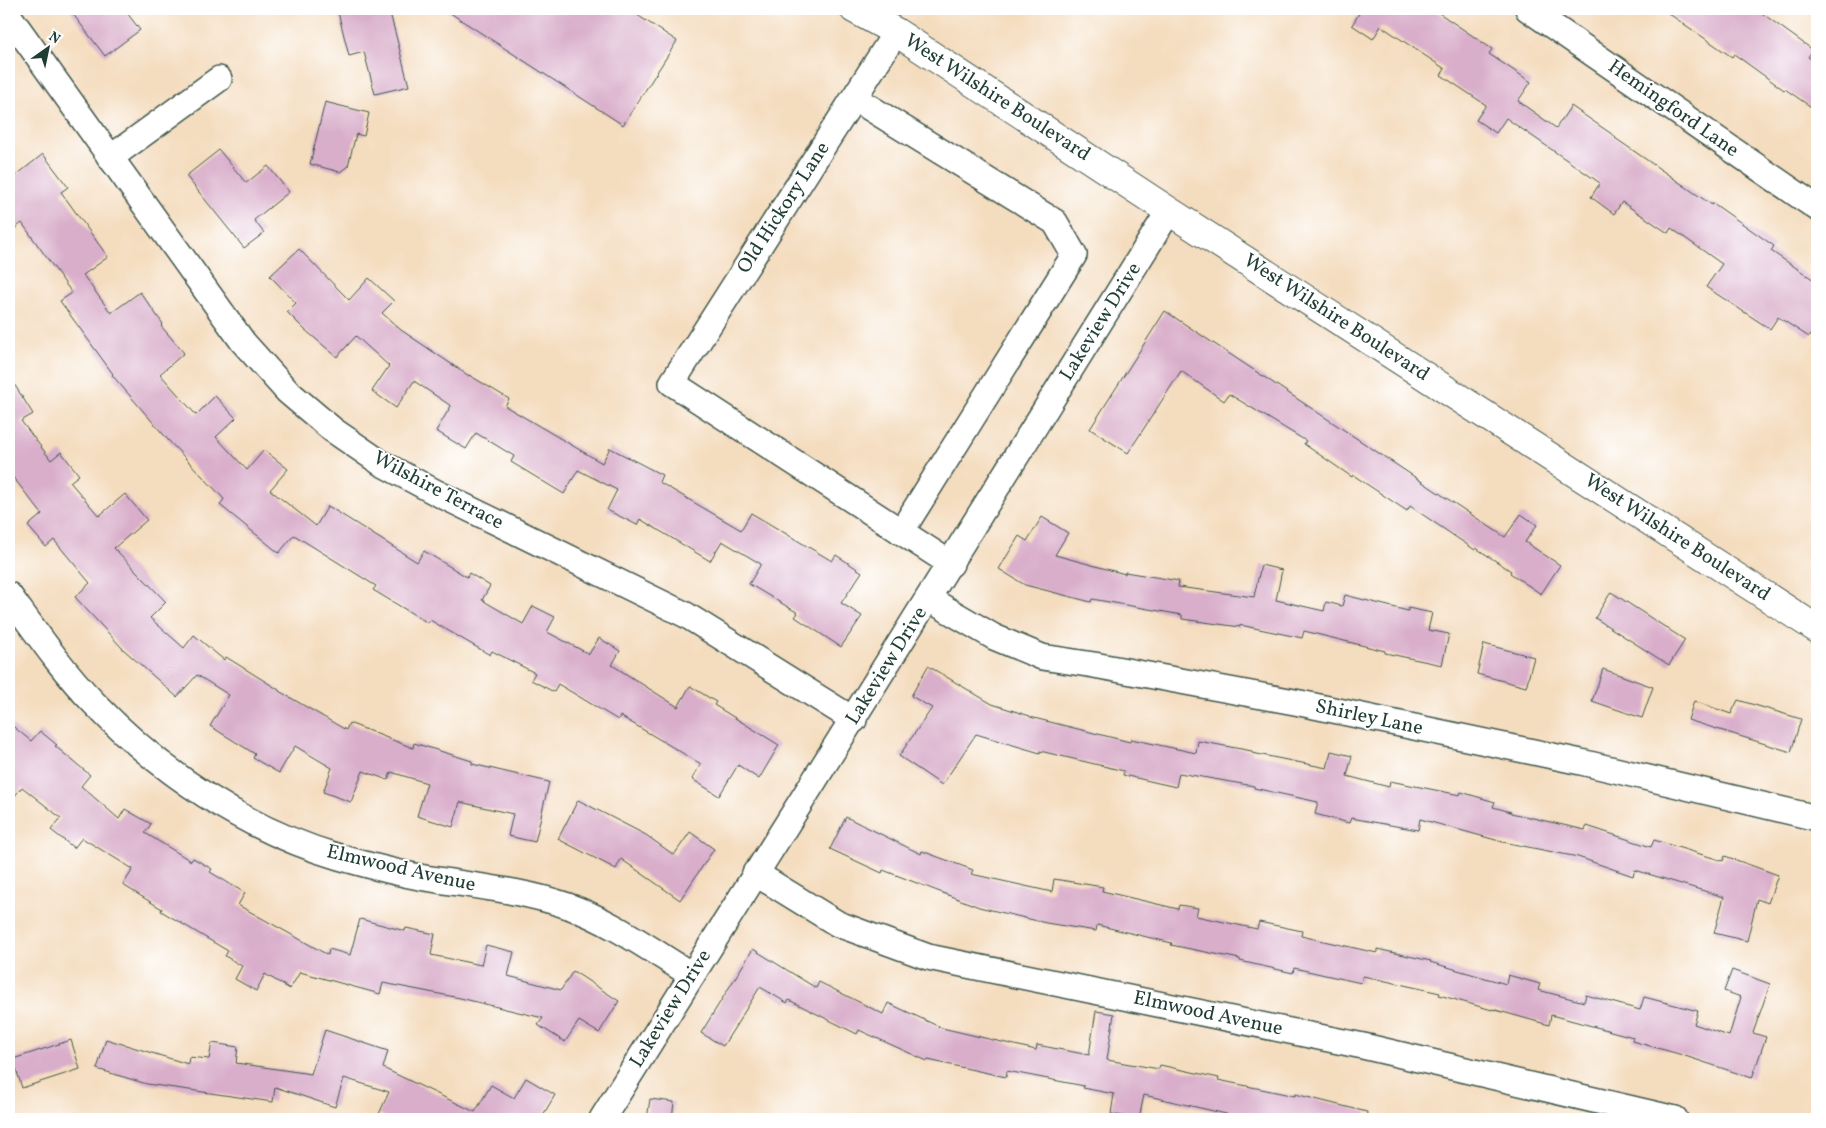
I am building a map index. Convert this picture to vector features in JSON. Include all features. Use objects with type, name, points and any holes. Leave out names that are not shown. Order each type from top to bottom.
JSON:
[{"type":"street","name":"West Wilshire Boulevard","points":[[854,9],[896,32],[1169,211],[1814,620]]},
{"type":"street","name":"Hemingford Lane","points":[[1528,9],[1817,208]]},
{"type":"street","name":"Wilshire Terrace","points":[[9,16],[243,342],[287,391],[333,430],[381,463],[435,492],[686,615],[854,720]]},
{"type":"street","name":"Old Hickory Lane","points":[[896,32],[672,383],[901,532]]},
{"type":"street","points":[[110,158],[219,79]]},
{"type":"street","points":[[854,98],[1055,222],[1074,255],[901,532],[951,564]]},
{"type":"street","name":"Lakeview Drive","points":[[602,1119],[755,873],[854,720],[1169,211]]},
{"type":"street","name":"Elmwood Avenue","points":[[9,595],[46,646],[87,695],[135,743],[166,768],[210,798],[248,820],[292,840],[337,857],[424,878],[514,892],[570,907],[616,928],[692,975]]},
{"type":"street","name":"Shirley Lane","points":[[929,599],[994,637],[1042,657],[1094,664],[1300,703],[1580,762],[1817,818]]},
{"type":"street","name":"Elmwood Avenue","points":[[755,873],[838,924],[928,956],[1363,1046],[1676,1119]]},
{"type":"building","points":[[69,9],[124,9],[140,30],[105,56]]},
{"type":"building","points":[[349,9],[389,9],[409,86],[375,94],[364,52],[349,56],[338,12]]},
{"type":"building","points":[[444,9],[628,9],[677,41],[623,125]]},
{"type":"building","points":[[1355,9],[1433,9],[1492,49],[1489,54],[1531,82],[1518,101],[1556,128],[1571,106],[1774,246],[1771,251],[1817,282],[1817,325],[1809,337],[1778,317],[1770,329],[1706,287],[1722,264],[1671,228],[1668,233],[1622,202],[1614,214],[1591,197],[1600,183],[1506,118],[1496,133],[1476,120],[1486,105],[1441,75],[1445,69],[1381,26],[1373,39],[1352,25],[1360,12]]},
{"type":"building","points":[[1662,9],[1756,9],[1813,50],[1808,57],[1817,63],[1817,111],[1734,54],[1732,57]]},
{"type":"building","points":[[325,102],[369,113],[364,136],[356,134],[348,166],[340,172],[310,164]]},
{"type":"building","points":[[219,150],[246,183],[268,166],[289,192],[254,220],[264,233],[244,248],[186,176]]},
{"type":"building","points":[[43,154],[68,187],[61,192],[108,257],[83,275],[111,313],[140,292],[163,324],[161,326],[184,353],[160,374],[196,415],[215,396],[236,418],[216,437],[247,470],[264,450],[288,469],[270,490],[316,526],[328,506],[417,562],[424,551],[467,577],[469,573],[490,586],[482,600],[523,624],[533,606],[555,617],[547,632],[589,654],[599,638],[620,651],[612,665],[678,707],[690,686],[716,702],[714,705],[779,745],[759,779],[738,765],[719,796],[692,779],[701,764],[620,716],[618,720],[558,684],[554,692],[531,680],[535,673],[492,651],[490,655],[430,620],[428,623],[373,590],[376,586],[294,535],[279,553],[220,505],[224,499],[169,441],[112,375],[60,301],[72,293],[22,223],[9,233],[9,181]]},
{"type":"building","points":[[299,249],[349,300],[369,278],[394,301],[382,313],[401,330],[469,376],[509,399],[505,406],[602,463],[610,448],[662,475],[659,482],[741,530],[751,513],[832,561],[836,555],[862,572],[841,603],[862,616],[841,647],[795,617],[798,613],[749,584],[761,564],[722,541],[710,561],[640,519],[637,525],[607,510],[617,490],[578,470],[564,494],[511,462],[514,456],[476,433],[466,449],[436,431],[451,406],[414,381],[396,408],[372,391],[389,366],[356,336],[337,357],[287,312],[296,303],[270,276]]},
{"type":"building","points":[[1165,311],[1505,537],[1521,514],[1537,525],[1525,542],[1560,565],[1541,594],[1510,573],[1511,571],[1476,548],[1475,550],[1410,506],[1407,511],[1353,475],[1352,477],[1304,444],[1306,441],[1229,394],[1224,401],[1181,371],[1128,453],[1090,429]]},
{"type":"building","points":[[9,376],[33,414],[21,421],[51,460],[61,452],[79,475],[70,482],[99,516],[125,494],[147,520],[114,548],[166,602],[150,618],[184,648],[194,635],[224,660],[226,657],[279,691],[346,730],[349,723],[413,748],[414,743],[472,761],[472,764],[549,782],[535,842],[508,836],[513,814],[460,802],[453,827],[417,816],[427,783],[391,772],[388,780],[363,771],[351,802],[323,792],[332,768],[295,746],[279,773],[253,758],[255,754],[210,726],[229,695],[197,675],[177,697],[123,649],[75,597],[90,583],[54,540],[46,547],[28,526],[42,514],[9,472]]},
{"type":"building","points":[[1042,517],[1068,533],[1055,555],[1125,574],[1125,572],[1179,581],[1178,587],[1254,597],[1261,565],[1282,570],[1276,600],[1324,611],[1326,602],[1342,606],[1345,595],[1408,611],[1408,608],[1432,613],[1428,630],[1449,634],[1442,665],[1385,653],[1385,651],[1304,631],[1302,638],[1240,625],[1240,627],[1182,619],[1182,615],[1092,599],[1091,602],[1025,585],[999,569],[1019,536],[1027,541]]},
{"type":"building","points":[[1611,592],[1685,640],[1669,665],[1595,618]]},
{"type":"building","points":[[1484,644],[1534,657],[1526,687],[1477,674]]},
{"type":"building","points":[[928,666],[992,704],[1030,717],[1130,742],[1131,739],[1196,753],[1198,741],[1327,768],[1331,751],[1352,756],[1347,776],[1389,787],[1390,781],[1460,795],[1461,792],[1495,802],[1493,807],[1511,813],[1585,830],[1587,826],[1651,847],[1654,840],[1723,861],[1725,856],[1778,875],[1768,903],[1757,899],[1747,941],[1714,933],[1724,897],[1635,870],[1633,876],[1578,857],[1503,842],[1420,819],[1418,830],[1351,818],[1349,823],[1315,814],[1318,802],[1254,788],[1254,786],[1179,773],[1176,787],[1123,775],[1124,771],[1040,751],[1040,753],[976,734],[942,785],[899,756],[932,708],[911,696]]},
{"type":"building","points":[[1603,669],[1653,687],[1642,718],[1592,701]]},
{"type":"building","points":[[1738,700],[1801,719],[1791,752],[1688,720],[1694,701],[1731,714]]},
{"type":"building","points":[[9,723],[31,741],[40,731],[57,745],[55,746],[90,775],[81,786],[119,819],[125,809],[151,824],[145,833],[191,861],[193,858],[212,869],[210,872],[245,893],[238,905],[328,955],[329,949],[350,955],[360,919],[405,931],[406,928],[435,934],[431,955],[481,965],[486,945],[514,952],[508,976],[561,990],[573,971],[619,1001],[599,1033],[579,1021],[565,1042],[538,1025],[543,1018],[460,998],[383,983],[380,994],[300,972],[290,989],[265,974],[256,991],[235,979],[242,966],[225,956],[228,951],[161,911],[162,909],[123,885],[133,869],[82,838],[74,848],[51,830],[61,818],[22,787],[9,803]]},
{"type":"building","points":[[578,800],[646,835],[674,855],[690,832],[714,849],[680,900],[621,859],[616,869],[558,839]]},
{"type":"building","points":[[846,817],[921,854],[922,851],[973,870],[971,874],[1052,892],[1054,879],[1103,887],[1102,891],[1178,909],[1179,905],[1198,908],[1196,916],[1257,929],[1259,922],[1302,931],[1301,936],[1377,953],[1377,949],[1431,961],[1506,984],[1508,975],[1540,984],[1538,990],[1584,1002],[1586,995],[1640,1010],[1644,997],[1698,1011],[1694,1024],[1729,1036],[1741,997],[1724,991],[1732,970],[1770,984],[1753,1033],[1766,1037],[1752,1078],[1632,1041],[1633,1037],[1551,1015],[1549,1025],[1439,995],[1440,993],[1363,976],[1361,983],[1294,968],[1293,973],[1240,961],[1240,959],[1171,945],[1172,943],[1097,925],[1096,931],[1046,923],[979,907],[883,870],[882,873],[830,849]]},
{"type":"building","points":[[753,949],[816,988],[819,982],[883,1014],[888,1003],[942,1028],[1036,1050],[1037,1045],[1089,1055],[1096,1011],[1114,1014],[1107,1060],[1159,1069],[1160,1065],[1219,1078],[1218,1080],[1295,1096],[1295,1094],[1367,1112],[1366,1119],[1234,1119],[1234,1116],[1144,1095],[1139,1119],[1111,1114],[1114,1094],[1083,1088],[1084,1086],[1007,1071],[1006,1077],[927,1061],[859,1030],[857,1034],[789,1000],[787,1003],[760,987],[723,1046],[701,1033]]},
{"type":"building","points":[[325,1030],[388,1051],[383,1068],[475,1112],[491,1085],[514,1098],[526,1078],[555,1095],[543,1115],[550,1119],[390,1119],[379,1114],[389,1092],[344,1078],[335,1107],[275,1087],[273,1102],[147,1084],[97,1069],[106,1039],[188,1064],[189,1057],[209,1059],[212,1043],[238,1047],[236,1063],[311,1074]]},
{"type":"building","points":[[71,1040],[80,1069],[22,1088],[13,1059]]},
{"type":"building","points":[[650,1099],[674,1102],[672,1119],[647,1119]]}]
